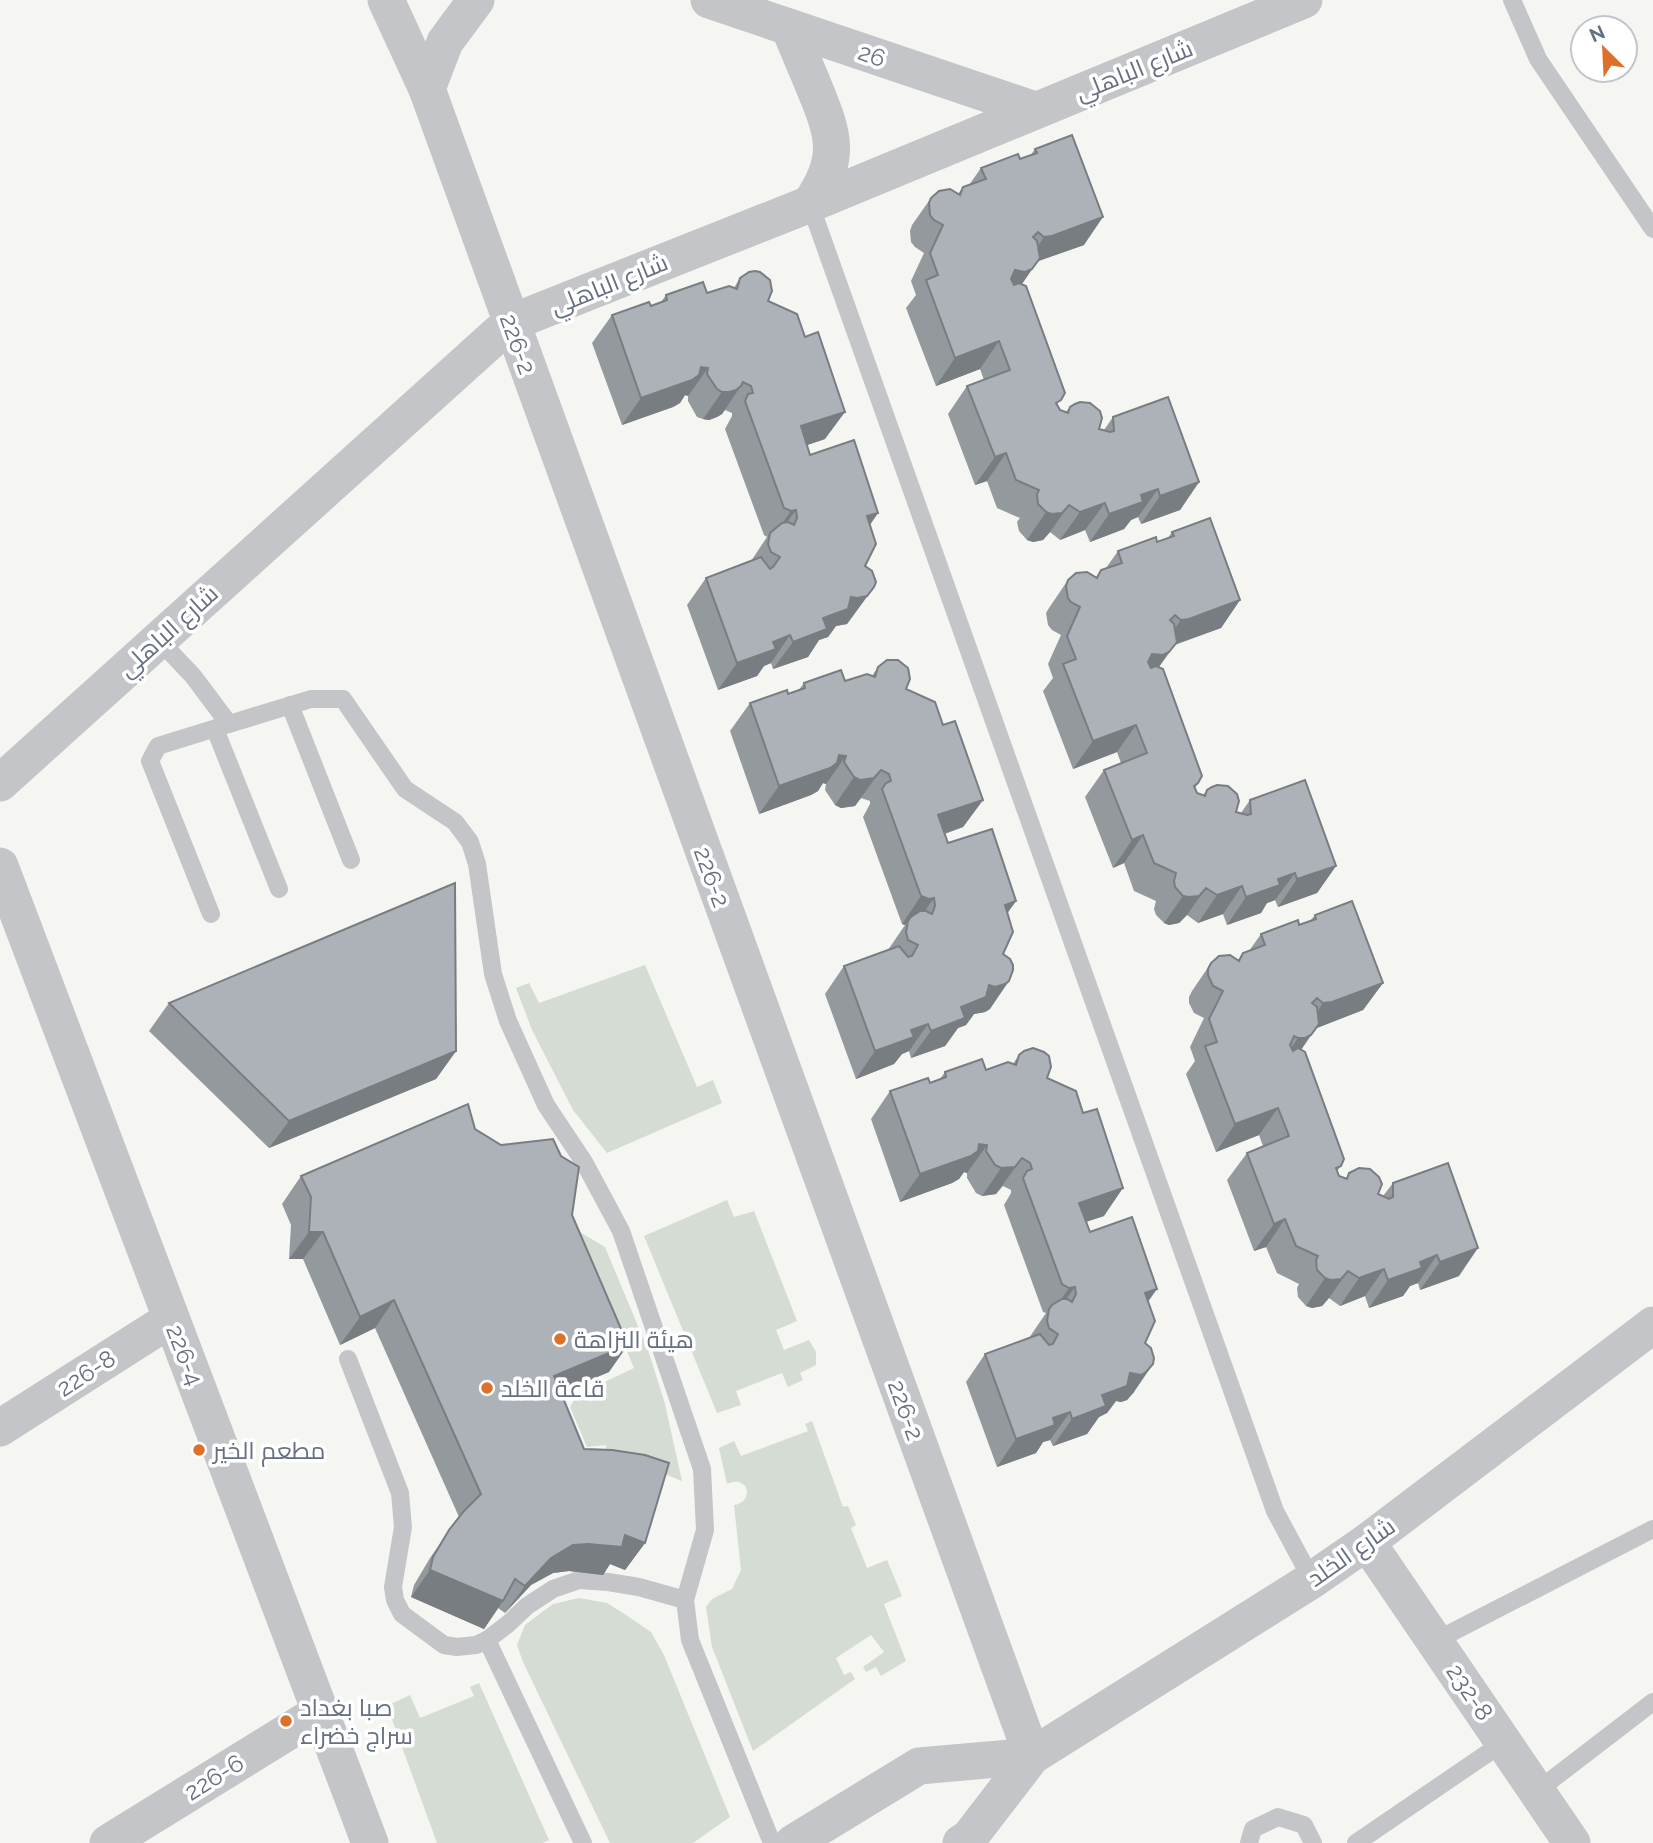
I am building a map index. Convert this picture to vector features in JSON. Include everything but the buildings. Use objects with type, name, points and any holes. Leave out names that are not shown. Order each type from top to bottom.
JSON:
[{"type":"street","name":"226-2","points":[[386,0],[427,89],[1032,1756]]},
{"type":"street","points":[[427,89],[445,42],[476,0]]},
{"type":"street","name":"26","points":[[709,0],[1035,110]]},
{"type":"street","name":"شارع الباهلي","points":[[0,782],[510,323],[810,204],[1304,0]]},
{"type":"street","points":[[789,27],[831,129],[830,168],[822,187],[810,204]]},
{"type":"street","name":"226-4","points":[[0,866],[369,1843]]},
{"type":"street","name":"226-8","points":[[0,1428],[171,1319]]},
{"type":"street","name":"شارع الخلد","points":[[961,1843],[969,1838],[1032,1756],[1312,1580],[1367,1542],[1653,1325]]},
{"type":"street","name":"232-8","points":[[1367,1542],[1572,1843]]},
{"type":"street","name":"226-6","points":[[108,1843],[320,1712]]},
{"type":"street","name":"شارع الخلد","points":[[793,1843],[919,1766],[1032,1756]]},
{"type":"lane","points":[[1512,0],[1538,60],[1653,229]]},
{"type":"lane","points":[[810,204],[1275,1511],[1312,1580]]},
{"type":"lane","points":[[159,640],[193,676],[222,726],[279,889]]},
{"type":"lane","points":[[211,914],[150,761],[159,746],[311,699],[343,699],[405,789],[455,822],[470,842],[477,864],[494,974],[509,1021],[546,1105],[583,1162],[621,1231],[702,1469],[705,1530],[685,1600],[690,1640],[772,1843]]},
{"type":"lane","points":[[290,705],[351,860]]},
{"type":"lane","points":[[348,1359],[400,1493],[403,1527],[393,1587],[395,1600],[402,1614],[444,1645],[476,1645],[487,1640],[527,1606],[553,1589],[579,1580],[639,1587],[685,1600]]},
{"type":"lane","points":[[1435,1641],[1653,1529]]},
{"type":"lane","points":[[487,1640],[583,1843]]},
{"type":"lane","points":[[1537,1791],[1653,1702]]},
{"type":"lane","points":[[1356,1843],[1504,1742]]},
{"type":"lane","points":[[1249,1843],[1253,1829],[1278,1817],[1304,1825],[1313,1843]]},
{"type":"shaded area","points":[[645,965],[697,1087],[713,1080],[722,1103],[607,1153],[573,1110],[532,1030],[516,988],[529,983],[539,1003]]},
{"type":"shaded area","points":[[727,1200],[734,1217],[754,1211],[797,1321],[776,1330],[784,1350],[809,1340],[816,1352],[816,1365],[800,1373],[803,1380],[788,1387],[782,1373],[736,1391],[741,1405],[717,1413],[644,1236]]},
{"type":"shaded area","points":[[575,1229],[605,1247],[648,1350],[665,1404],[682,1481],[657,1471],[606,1464],[606,1445],[587,1447],[570,1407],[577,1395],[634,1368]]},
{"type":"shaded area","points":[[812,1421],[843,1507],[848,1506],[856,1525],[851,1528],[867,1568],[887,1560],[902,1596],[884,1604],[906,1661],[881,1676],[876,1667],[866,1672],[863,1667],[884,1652],[871,1635],[836,1658],[844,1675],[851,1672],[855,1679],[753,1751],[712,1647],[706,1607],[712,1599],[732,1589],[741,1570],[734,1505],[745,1499],[747,1490],[740,1483],[727,1484],[719,1448],[734,1441],[741,1456],[808,1431],[805,1424]]},
{"type":"shaded area","points":[[579,1598],[607,1603],[626,1615],[651,1632],[664,1655],[730,1817],[693,1843],[610,1843],[523,1662],[517,1645],[525,1625],[553,1604]]},
{"type":"shaded area","points":[[479,1683],[549,1840],[543,1843],[437,1843],[387,1706],[410,1695],[420,1718],[474,1696],[470,1687]]},
{"type":"place","name":"هيئة النزاهة","points":[[560,1339]]},
{"type":"place","name":"قاعة الخلد","points":[[487,1388]]},
{"type":"place","name":"مطعم الخير","points":[[199,1450]]},
{"type":"place","name":"صبا بغداد سراج خضراء","points":[[286,1721]]}]
